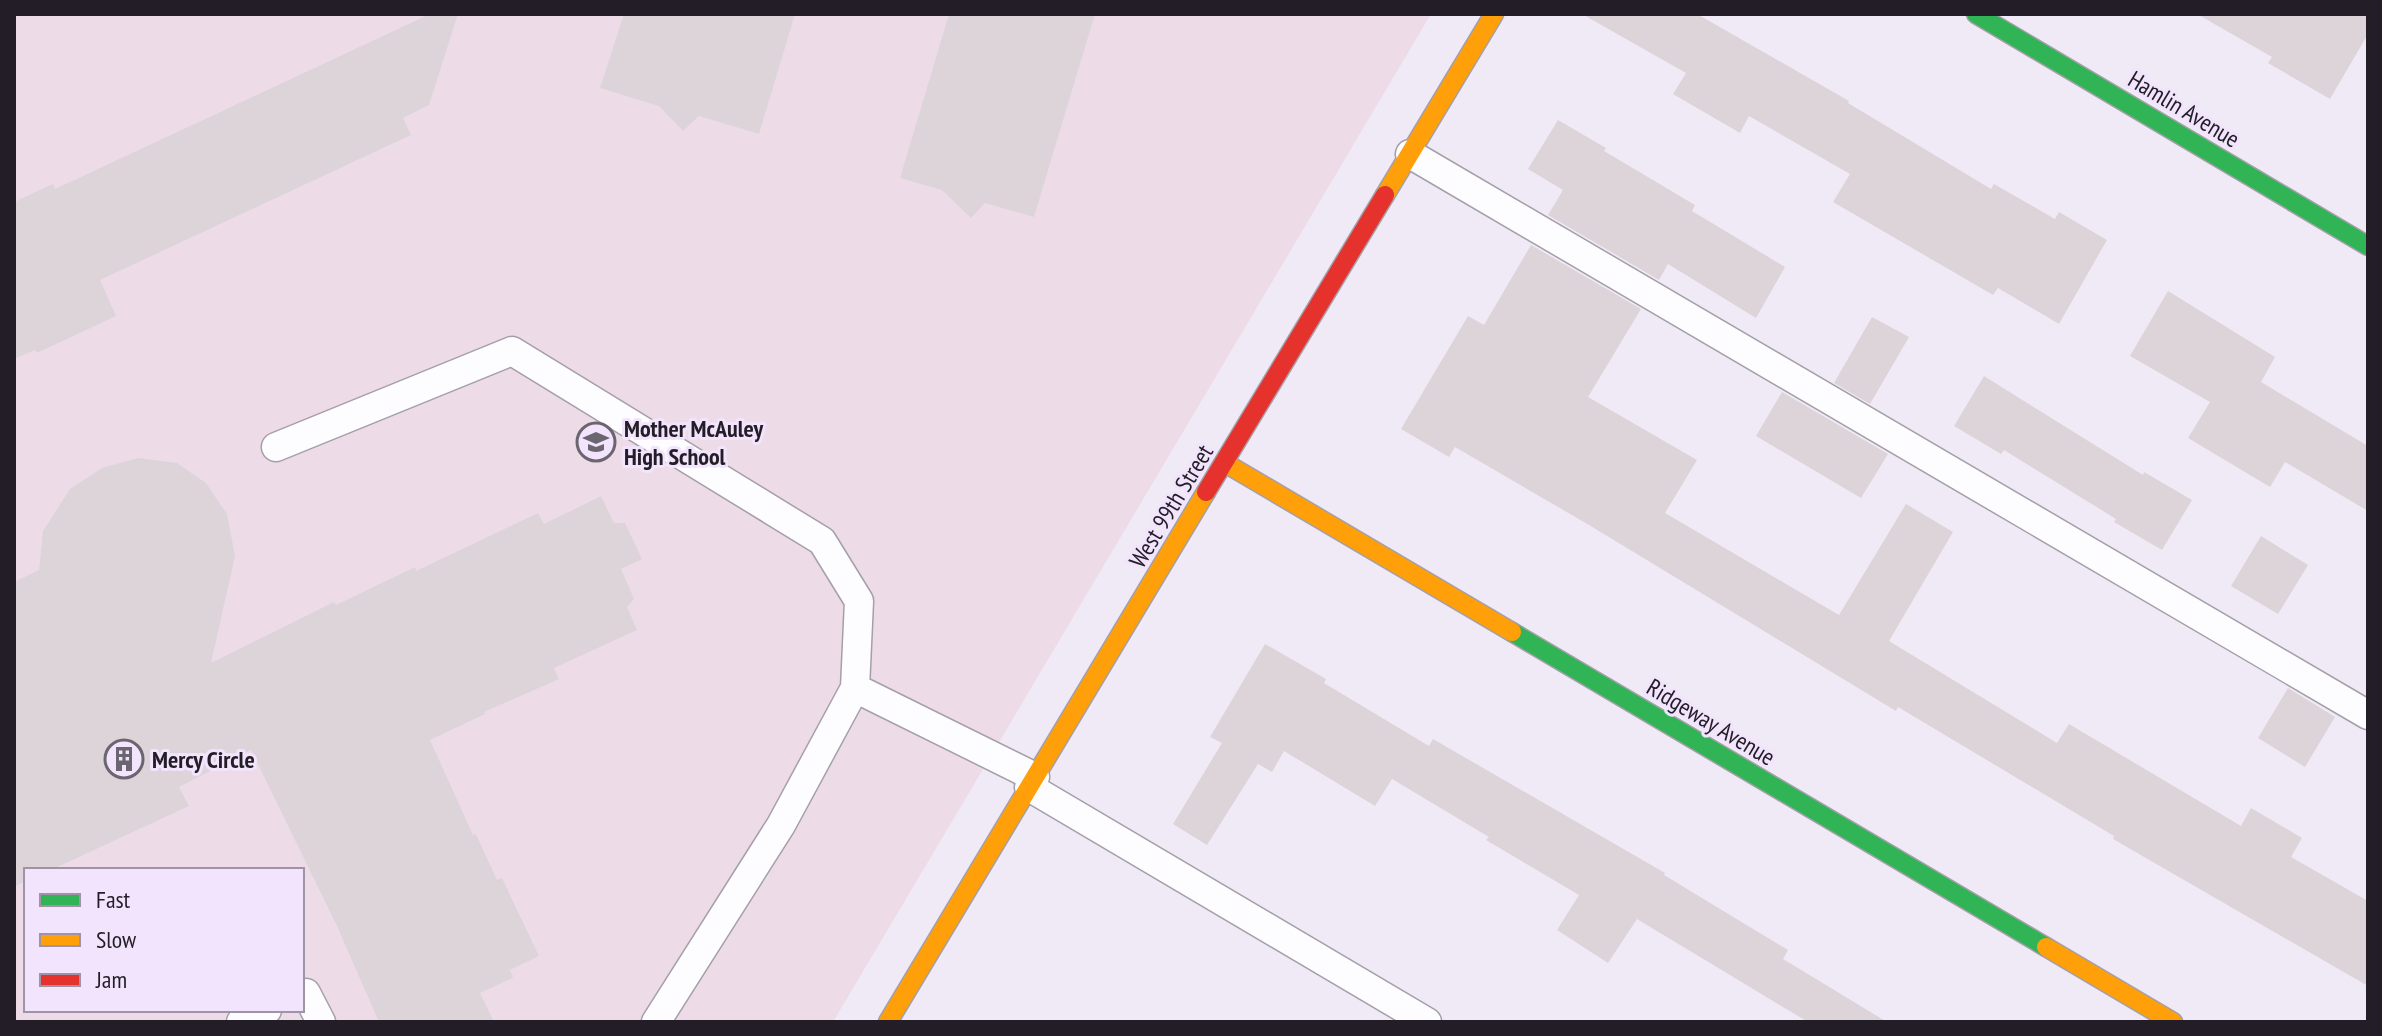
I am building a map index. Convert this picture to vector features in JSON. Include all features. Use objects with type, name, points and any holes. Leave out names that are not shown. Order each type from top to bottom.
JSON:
[{"type":"street","name":"West 99th Street","points":[[888,1022],[1494,14]]},
{"type":"street","name":"Hamlin Avenue","points":[[1976,14],[2368,246]]},
{"type":"street","name":"Ridgeway Avenue","points":[[1225,463],[2173,1022]]},
{"type":"lane","points":[[1410,154],[2368,715]]},
{"type":"lane","points":[[276,447],[512,351],[822,541],[859,601],[855,688],[781,825],[656,1022]]},
{"type":"lane","points":[[855,688],[1032,782],[1427,1022]]},
{"type":"lane","points":[[304,994],[321,1022]]},
{"type":"lane","points":[[241,1022],[263,1012]]},
{"type":"shaded area","name":"Mother McAuley High School","points":[[14,14],[1431,14],[833,1022],[14,1022]]},
{"type":"building","points":[[430,14],[458,14],[429,105],[403,118],[411,135],[100,280],[116,316],[37,353],[35,350],[14,359],[14,202],[53,184],[55,189]]},
{"type":"building","points":[[624,14],[795,14],[759,134],[699,116],[683,131],[659,106],[600,88]]},
{"type":"building","points":[[949,14],[1095,14],[1034,217],[985,203],[971,218],[942,190],[900,178]]},
{"type":"building","points":[[1582,14],[1697,14],[1849,101],[1991,189],[1994,184],[2055,219],[2059,212],[2107,240],[2059,324],[1998,288],[1993,295],[1833,202],[1850,174],[1749,116],[1740,133],[1673,94],[1686,73]]},
{"type":"building","points":[[2197,14],[2368,14],[2368,34],[2330,99],[2268,63],[2272,57]]},
{"type":"building","points":[[1558,120],[1695,205],[1692,211],[1785,267],[1756,318],[1668,264],[1659,280],[1548,215],[1563,190],[1528,169]]},
{"type":"building","points":[[1531,245],[1641,309],[1588,397],[1697,460],[1665,513],[1839,615],[1906,504],[1953,532],[1889,641],[2057,743],[2069,724],[2241,826],[2251,808],[2302,838],[2291,857],[2368,901],[2368,986],[2113,839],[2114,836],[1898,707],[1896,711],[1455,447],[1449,457],[1401,429],[1468,316],[1484,325]]},
{"type":"building","points":[[2168,291],[2275,357],[2261,382],[2368,446],[2368,511],[2285,462],[2270,487],[2188,438],[2210,402],[2130,356]]},
{"type":"building","points":[[1872,317],[1909,337],[1870,404],[1834,383]]},
{"type":"building","points":[[1984,376],[2143,475],[2144,472],[2192,500],[2162,550],[2004,450],[2001,454],[1954,426]]},
{"type":"building","points":[[1782,392],[1888,454],[1861,498],[1756,436]]},
{"type":"building","name":"Mercy Circle","points":[[138,458],[177,463],[206,483],[227,514],[235,556],[211,663],[334,602],[336,605],[415,567],[416,571],[538,513],[544,524],[601,496],[614,523],[625,523],[642,559],[621,569],[634,599],[627,607],[637,630],[554,668],[559,679],[430,740],[473,835],[476,834],[497,880],[502,878],[539,956],[510,970],[513,978],[480,993],[494,1022],[379,1022],[337,926],[251,750],[179,787],[189,806],[55,868],[24,868],[24,882],[14,887],[14,582],[39,570],[43,531],[70,489],[102,468]]},
{"type":"building","points":[[2261,536],[2308,565],[2278,614],[2231,586]]},
{"type":"building","points":[[1265,644],[1326,679],[1324,683],[1429,746],[1433,739],[1665,873],[1788,950],[1783,959],[1887,1022],[1808,1022],[1637,919],[1608,963],[1557,930],[1579,895],[1392,779],[1375,806],[1284,751],[1272,772],[1258,764],[1207,845],[1173,824],[1222,743],[1210,737]]},
{"type":"building","points":[[2288,688],[2335,717],[2305,767],[2258,738]]},
{"type":"traffic: fast","points":[[1976,14],[2368,246]]},
{"type":"traffic: fast","points":[[1512,632],[2046,947]]},
{"type":"traffic: slow","points":[[1385,195],[1494,14]]},
{"type":"traffic: slow","points":[[1225,463],[1512,632]]},
{"type":"traffic: slow","points":[[888,1022],[1206,492]]},
{"type":"traffic: slow","points":[[2046,947],[2173,1022]]},
{"type":"traffic: jam","points":[[1206,492],[1385,195]]},
{"type":"place","name":"Mother McAuley High School","points":[[596,442]]},
{"type":"place","name":"Mercy Circle","points":[[124,759]]}]
